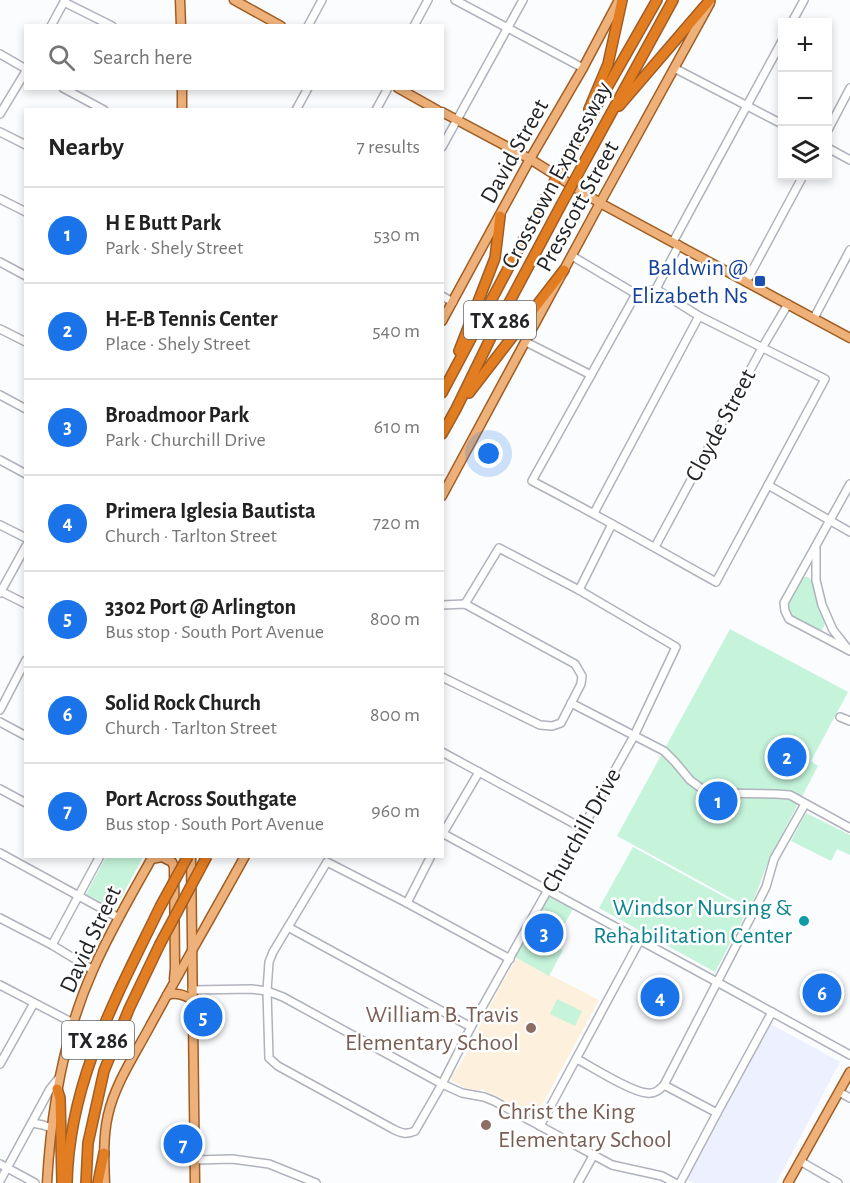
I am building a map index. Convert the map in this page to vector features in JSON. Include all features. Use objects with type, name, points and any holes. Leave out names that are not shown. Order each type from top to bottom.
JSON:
[{"type":"highway","points":[[574,146],[608,64],[621,0]]},
{"type":"highway","name":"Crosstown Expressway","points":[[444,391],[574,146],[657,0]]},
{"type":"highway","name":"Crosstown Expressway","points":[[444,430],[494,331],[673,0]]},
{"type":"highway","points":[[608,119],[711,0]]},
{"type":"highway","points":[[444,391],[495,258],[500,216]]},
{"type":"highway","points":[[456,409],[564,270]]},
{"type":"highway","name":"TX 286","points":[[67,1183],[79,1095],[91,1058],[110,1011],[160,907],[189,858]]},
{"type":"highway","name":"TX 286","points":[[86,1183],[88,1143],[104,1071],[129,1009],[160,944],[206,858]]},
{"type":"highway","points":[[57,1089],[60,1098],[62,1183]]},
{"type":"highway","points":[[98,1183],[104,1153]]},
{"type":"main road","points":[[180,0],[181,24]]},
{"type":"main road","points":[[234,0],[277,24]]},
{"type":"main road","name":"David Street","points":[[444,318],[530,159],[621,0]]},
{"type":"main road","name":"Presscott Street","points":[[444,491],[711,0]]},
{"type":"main road","points":[[182,90],[182,108]]},
{"type":"main road","points":[[402,90],[433,108]]},
{"type":"main road","points":[[444,113],[530,159],[600,203],[850,338]]},
{"type":"main road","name":"David Street","points":[[47,1183],[51,1128],[57,1089],[73,1023],[93,969],[152,858]]},
{"type":"main road","points":[[164,858],[172,862],[174,867],[176,968],[173,985]]},
{"type":"main road","points":[[190,858],[195,1183]]},
{"type":"main road","points":[[105,1183],[105,1130],[112,1100],[167,995],[244,858]]},
{"type":"main road","points":[[167,995],[192,994]]},
{"type":"main road","points":[[788,1183],[850,1072]]},
{"type":"street","points":[[309,24],[322,0]]},
{"type":"street","points":[[415,24],[428,0]]},
{"type":"street","points":[[455,0],[583,68]]},
{"type":"street","points":[[444,143],[523,0]]},
{"type":"street","points":[[794,18],[804,0]]},
{"type":"street","points":[[52,24],[65,1],[108,24]]},
{"type":"street","points":[[656,289],[676,244],[778,49]]},
{"type":"street","points":[[0,54],[24,69]]},
{"type":"street","points":[[675,68],[778,121]]},
{"type":"street","points":[[0,114],[24,73]]},
{"type":"street","points":[[830,126],[850,88]]},
{"type":"street","points":[[67,90],[100,108]]},
{"type":"street","points":[[297,108],[307,90]]},
{"type":"street","points":[[377,108],[387,90]]},
{"type":"street","points":[[0,132],[24,144]]},
{"type":"street","points":[[832,150],[850,160]]},
{"type":"street","points":[[746,282],[801,180]]},
{"type":"street","points":[[0,199],[24,211]]},
{"type":"street","points":[[814,318],[850,250]]},
{"type":"street","points":[[572,256],[636,294],[656,289],[699,316],[825,379],[716,582],[532,481],[636,294]]},
{"type":"street","points":[[0,262],[24,275]]},
{"type":"street","points":[[444,297],[453,302]]},
{"type":"street","name":"Cloyde Street","points":[[655,547],[788,304]]},
{"type":"street","points":[[594,513],[699,316]]},
{"type":"street","points":[[0,329],[24,341]]},
{"type":"street","points":[[526,342],[591,375]]},
{"type":"street","points":[[0,395],[24,409]]},
{"type":"street","points":[[0,460],[24,473]]},
{"type":"street","points":[[850,484],[784,603],[789,619],[850,651]]},
{"type":"street","points":[[768,485],[850,532]]},
{"type":"street","points":[[465,604],[499,548],[579,590],[612,524]]},
{"type":"street","points":[[0,525],[24,537]]},
{"type":"street","points":[[816,548],[816,580],[822,605],[833,630],[850,651]]},
{"type":"street","points":[[24,549],[0,591],[24,603]]},
{"type":"street","name":"Churchill Drive","points":[[267,991],[270,1058],[278,1066],[402,1134],[415,1131],[634,736],[676,647],[579,590]]},
{"type":"street","points":[[444,605],[465,604],[575,664],[582,676],[581,684],[561,723],[552,726],[540,725],[444,678]]},
{"type":"street","points":[[0,710],[23,670]]},
{"type":"street","points":[[571,703],[664,752],[690,780],[702,789],[716,793],[790,795],[850,828]]},
{"type":"street","points":[[840,717],[850,721]]},
{"type":"street","points":[[0,722],[24,735]]},
{"type":"street","points":[[444,753],[582,828]]},
{"type":"street","points":[[444,832],[479,772]]},
{"type":"street","points":[[0,789],[24,802]]},
{"type":"street","points":[[577,1059],[635,1090],[656,1092],[664,1085],[766,886],[774,860],[805,804]]},
{"type":"street","points":[[444,835],[850,1055]]},
{"type":"street","points":[[0,854],[119,918]]},
{"type":"street","points":[[52,945],[99,858]]},
{"type":"street","points":[[407,903],[430,858]]},
{"type":"street","points":[[267,991],[273,952],[327,862],[510,959]]},
{"type":"street","points":[[0,918],[93,969]]},
{"type":"street","points":[[288,927],[471,1027]]},
{"type":"street","points":[[540,1126],[640,940]]},
{"type":"street","points":[[0,985],[73,1023]]},
{"type":"street","points":[[192,994],[251,989],[267,991],[283,997],[442,1084],[462,1093],[494,1101],[612,1165],[662,1176],[678,1183],[772,1012]]},
{"type":"street","points":[[0,1064],[34,1003]]},
{"type":"street","points":[[0,1181],[4,1166],[32,1123],[50,1089],[59,1078]]},
{"type":"street","points":[[664,1085],[717,1113]]},
{"type":"street","points":[[839,1092],[850,1098]]},
{"type":"street","points":[[32,1123],[51,1128]]},
{"type":"street","points":[[578,1183],[593,1156]]},
{"type":"street","points":[[195,1160],[232,1159],[269,1164],[316,1183]]},
{"type":"street","points":[[800,1161],[838,1183]]},
{"type":"street","points":[[4,1166],[35,1183]]},
{"type":"shaded area","name":"William B. Travis Elementary School","points":[[517,958],[599,1000],[536,1116],[482,1089],[480,1091],[466,1088],[452,1081],[451,1078]]},
{"type":"shaded area","points":[[769,1023],[840,1062],[776,1183],[693,1183],[686,1179]]},
{"type":"green space","points":[[804,577],[813,581],[816,599],[825,624],[822,630],[808,627],[789,612],[790,599]]},
{"type":"green space","points":[[730,629],[848,692],[811,761],[818,766],[770,857],[749,908],[617,836]]},
{"type":"green space","points":[[806,813],[850,835],[850,855],[837,849],[831,861],[791,841]]},
{"type":"green space","points":[[633,847],[748,910],[715,972],[599,908]]},
{"type":"green space","points":[[105,858],[142,858],[115,909],[86,894]]},
{"type":"green space","points":[[549,895],[574,907],[553,945],[563,950],[549,976],[515,957]]},
{"type":"green space","points":[[557,999],[582,1011],[575,1026],[550,1014]]},
{"type":"place","name":"Baldwin @ Elizabeth Ns","points":[[760,281]]},
{"type":"place","name":"H-E-B Tennis Center","points":[[787,757]]},
{"type":"place","name":"H E Butt Park","points":[[718,801]]},
{"type":"place","name":"Windsor Nursing & Rehabilitation Center","points":[[804,921]]},
{"type":"place","name":"Broadmoor Park","points":[[544,933]]},
{"type":"place","name":"Solid Rock Church","points":[[822,993]]},
{"type":"place","name":"Primera Iglesia Bautista","points":[[660,997]]},
{"type":"place","name":"3302 Port @ Arlington","points":[[203,1017]]},
{"type":"place","name":"William B. Travis Elementary School","points":[[531,1028]]},
{"type":"place","name":"Christ the King Elementary School","points":[[486,1125]]},
{"type":"place","name":"Port Across Southgate","points":[[183,1144]]}]
